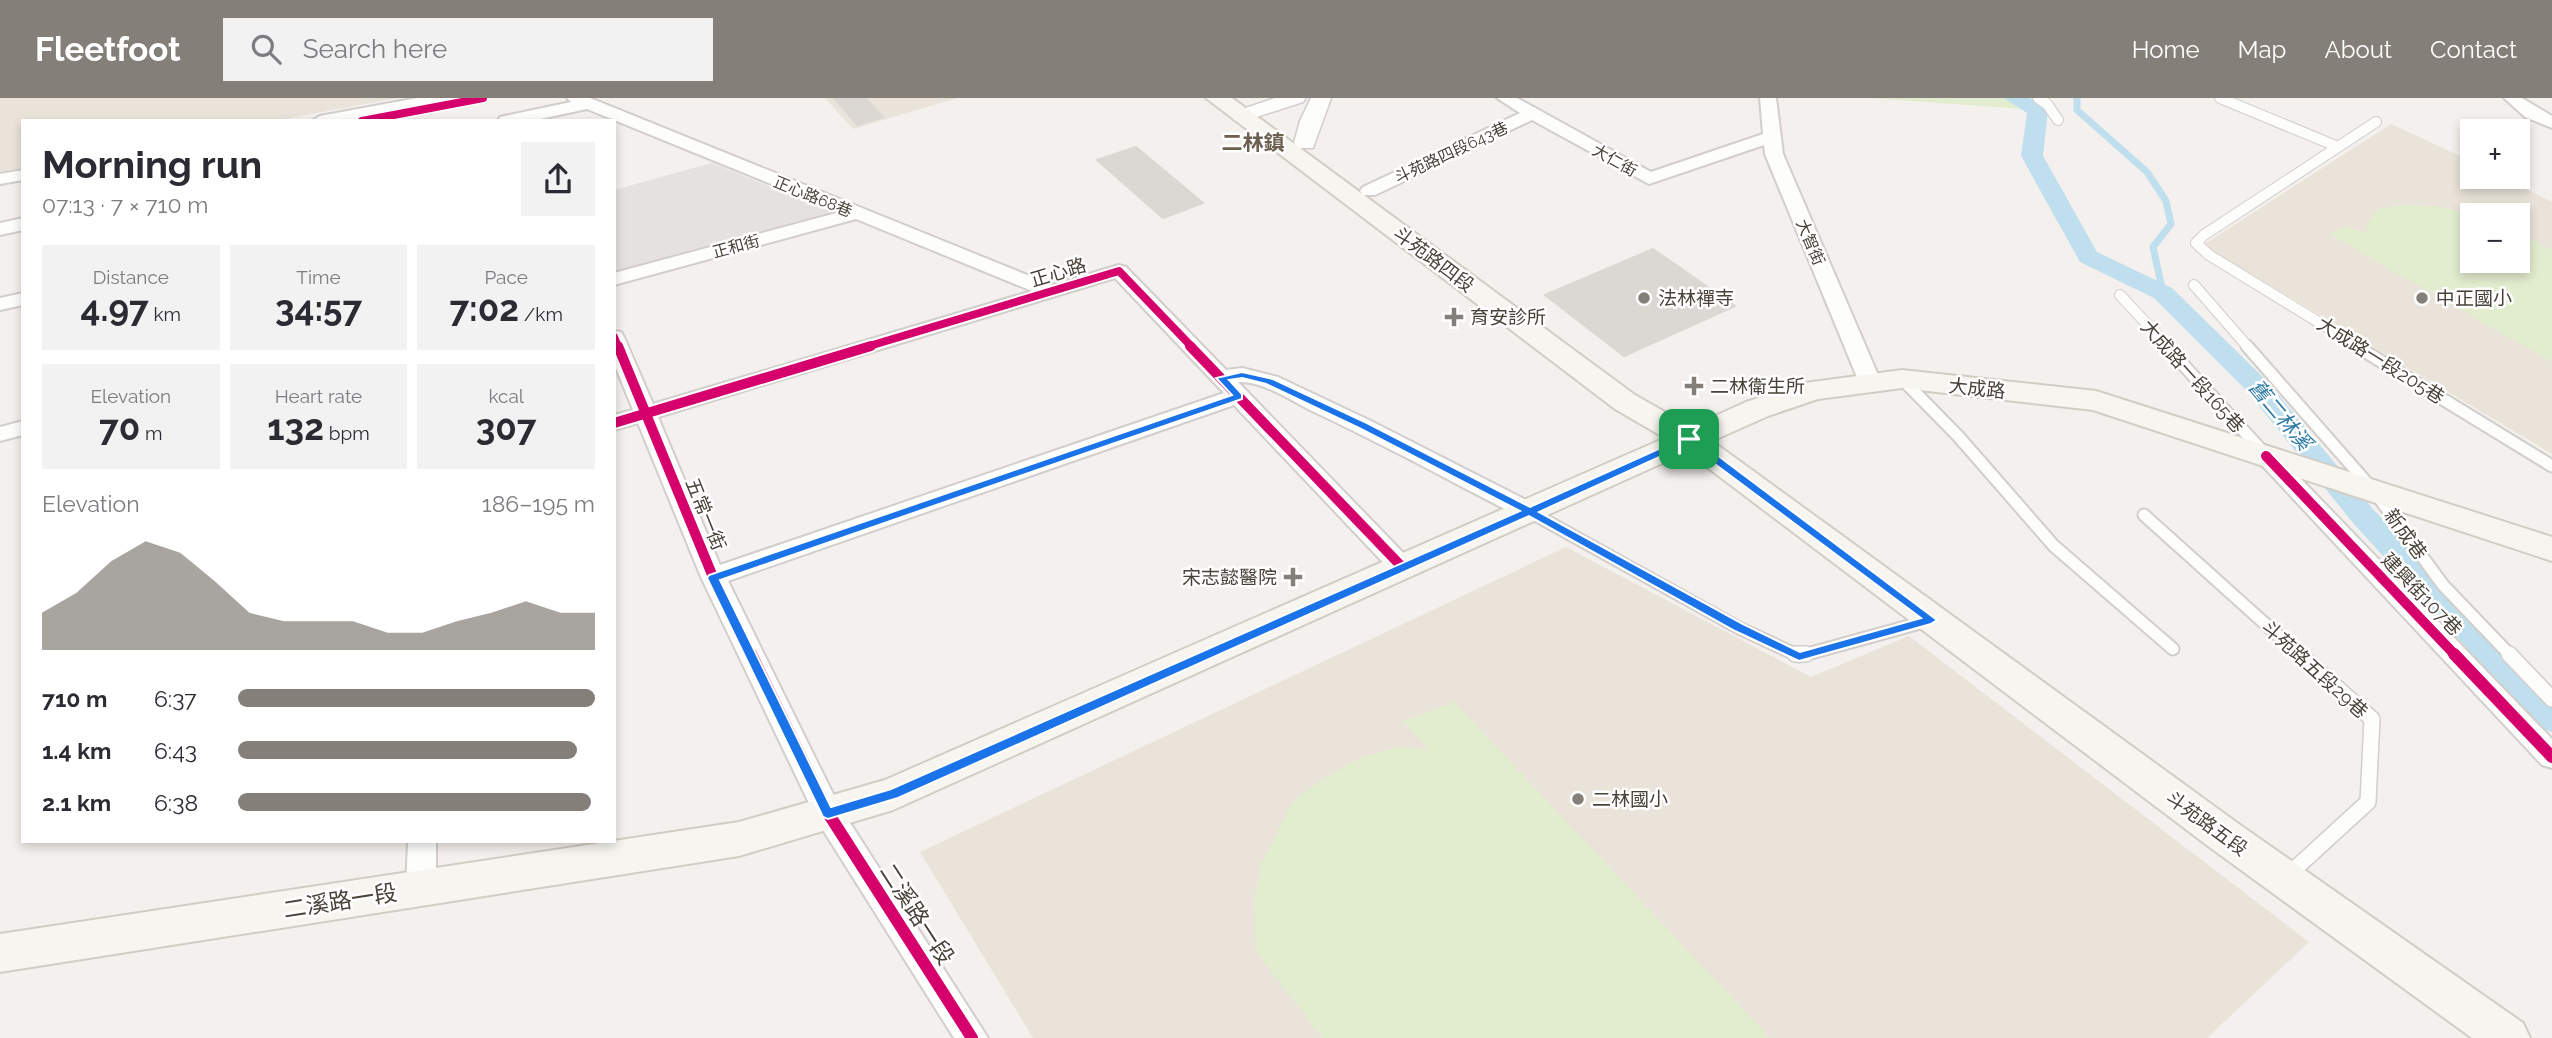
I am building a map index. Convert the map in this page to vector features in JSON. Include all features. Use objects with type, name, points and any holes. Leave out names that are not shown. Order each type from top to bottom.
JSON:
[{"type":"main road","name":"斗苑路四段","points":[[1217,98],[1249,108],[1305,143],[1647,395],[1689,439]]},
{"type":"main road","name":"斗苑路四段","points":[[1249,108],[1625,402],[1689,439],[1920,612]]},
{"type":"main road","name":"大成路","points":[[828,813],[894,794],[1757,409],[1815,390],[1902,379],[2096,401],[2374,491]]},
{"type":"main road","points":[[2374,491],[2552,549]]},
{"type":"main road","name":"斗苑路五段","points":[[1920,612],[2283,879],[2508,1038]]},
{"type":"main road","name":"二溪路一段","points":[[0,953],[739,839],[828,813]]},
{"type":"street","points":[[331,119],[444,98]]},
{"type":"street","points":[[1249,108],[1296,98]]},
{"type":"street","points":[[1305,143],[1310,121],[1321,98]]},
{"type":"street","name":"大仁街","points":[[1505,98],[1649,179],[1772,137]]},
{"type":"street","name":"大智街","points":[[1768,98],[1774,154],[1870,382]]},
{"type":"street","points":[[2512,98],[2531,113],[2552,123]]},
{"type":"street","points":[[513,119],[580,101]]},
{"type":"street","name":"正心路68巷","points":[[580,101],[1053,292]]},
{"type":"street","name":"斗苑路四段643巷","points":[[1369,191],[1532,114]]},
{"type":"street","points":[[0,179],[21,175]]},
{"type":"street","name":"正和街","points":[[616,278],[857,213]]},
{"type":"street","points":[[0,229],[21,224]]},
{"type":"street","name":"正心路","points":[[616,423],[1119,271],[1403,568]]},
{"type":"street","points":[[0,304],[21,299]]},
{"type":"street","name":"五常一街","points":[[616,342],[713,578],[828,813]]},
{"type":"street","points":[[1221,378],[1242,375],[1269,382],[1363,426],[1530,512]]},
{"type":"street","points":[[713,578],[1238,396]]},
{"type":"street","points":[[0,434],[21,429]]},
{"type":"street","name":"建興街107巷","points":[[2266,456],[2552,757]]},
{"type":"street","name":"二溪路一段","points":[[828,813],[972,1038]]},
{"type":"street","points":[[421,889],[422,843]]},
{"type":"lane","points":[[2038,98],[2047,104],[2058,120]]},
{"type":"lane","points":[[2220,98],[2336,146],[2376,122]]},
{"type":"lane","name":"大成路一段205巷","points":[[2336,146],[2196,243],[2209,255],[2552,466]]},
{"type":"lane","name":"新成巷","points":[[2194,285],[2374,491],[2443,585],[2552,699]]},
{"type":"lane","name":"大成路一段165巷","points":[[2120,295],[2266,456]]},
{"type":"lane","points":[[1902,379],[1958,436],[2054,546],[2173,649]]},
{"type":"lane","points":[[1530,512],[1739,628],[1799,656],[1920,612]]},
{"type":"lane","name":"斗苑路五段29巷","points":[[2144,515],[2372,719],[2368,802],[2283,879]]},
{"type":"shaded area","points":[[0,98],[397,98],[285,119],[21,119],[21,168],[0,172]]},
{"type":"shaded area","points":[[825,98],[957,98],[853,129]]},
{"type":"shaded area","name":"中正國小","points":[[2391,124],[2460,156],[2460,189],[2526,189],[2552,202],[2552,454],[2203,245]]},
{"type":"shaded area","points":[[712,163],[832,212],[616,272],[616,189]]},
{"type":"shaded area","name":"二林國小","points":[[1566,547],[1811,677],[1909,636],[2309,942],[2207,1038],[1033,1038],[920,852]]},
{"type":"green space","points":[[1869,98],[2005,98],[2025,109]]},
{"type":"green space","points":[[2402,205],[2442,207],[2460,212],[2460,273],[2530,273],[2530,239],[2552,250],[2552,362],[2329,234],[2347,226],[2365,234],[2377,209]]},
{"type":"green space","points":[[1454,702],[1770,1038],[1322,1038],[1256,951],[1254,901],[1261,864],[1293,801],[1324,778],[1361,758],[1397,747],[1428,749],[1403,721]]},
{"type":"building","points":[[834,98],[865,98],[883,117],[858,125]]},
{"type":"building","points":[[1136,147],[1203,203],[1163,218],[1097,160]]},
{"type":"building","name":"法林禪寺","points":[[1653,249],[1735,306],[1624,356],[1545,295]]},
{"type":"waterway","name":"舊二林溪","points":[[2014,98],[2038,110],[2032,156],[2088,257],[2163,293],[2257,386],[2363,516],[2552,719]]},
{"type":"waterway","name":"舊二林溪","points":[[2077,98],[2077,110],[2147,172],[2166,201],[2171,224],[2153,247],[2163,293]]},
{"type":"cycle path","points":[[373,119],[483,98]]},
{"type":"cycle path","points":[[616,422],[1119,271],[1403,568]]},
{"type":"cycle path","points":[[616,342],[713,577],[828,813],[972,1038]]},
{"type":"cycle path","points":[[2266,456],[2552,757]]},
{"type":"place","name":"法林禪寺","points":[[1644,298]]},
{"type":"place","name":"中正國小","points":[[2422,298]]},
{"type":"place","name":"育安診所","points":[[1454,317]]},
{"type":"place","name":"二林衛生所","points":[[1694,386]]},
{"type":"place","name":"宋志懿醫院","points":[[1293,577]]},
{"type":"place","name":"二林國小","points":[[1578,799]]},
{"type":"district","name":"二林鎮","points":[[1253,143]]},
{"type":"route","points":[[1689,439],[1530,512],[1363,426],[1269,382],[1242,375],[1221,378],[1238,396],[713,578],[828,813],[894,794],[1530,512],[1739,628],[1799,656],[1931,620],[1689,439]]}]
